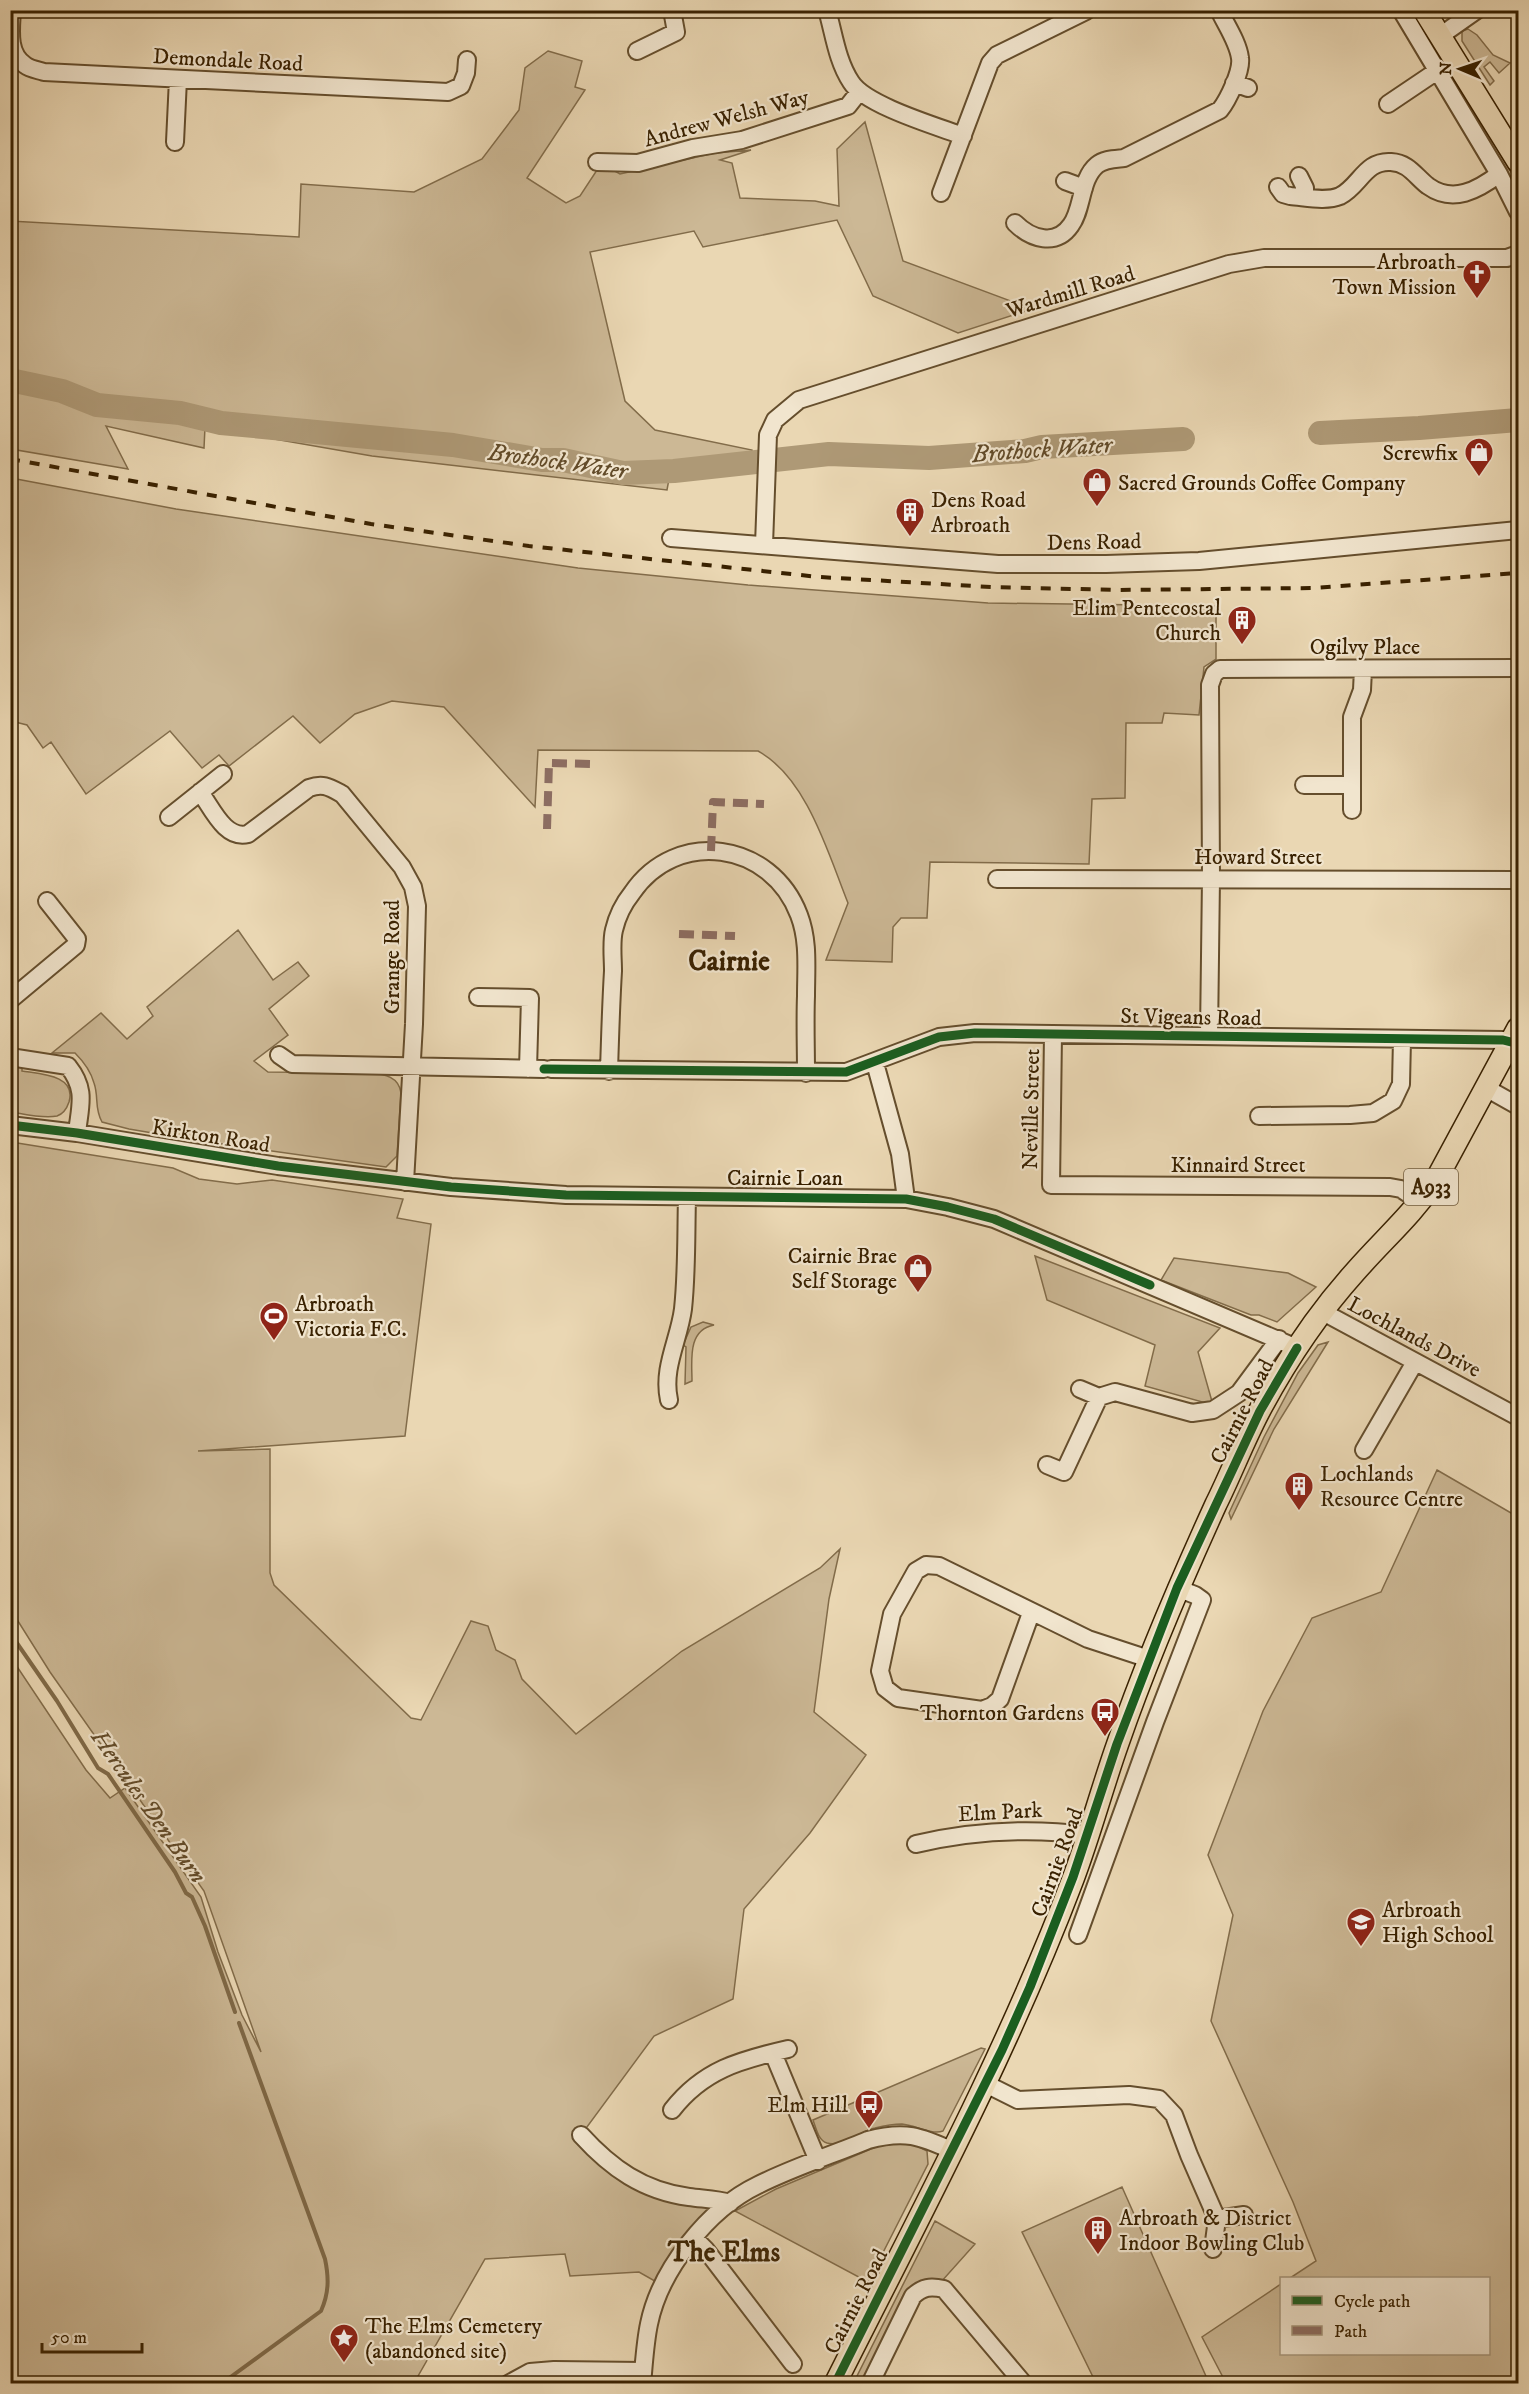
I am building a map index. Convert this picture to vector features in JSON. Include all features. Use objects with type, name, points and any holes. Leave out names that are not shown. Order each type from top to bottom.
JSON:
[{"type":"main road","points":[[1424,10],[1518,162]]},
{"type":"main road","name":"A933","points":[[1323,1312],[1357,1270],[1421,1202],[1514,1035]]},
{"type":"main road","name":"Cairnie Road","points":[[835,2384],[986,2084],[1030,1987],[1073,1877],[1117,1744],[1149,1659],[1178,1588],[1260,1411],[1288,1344],[1323,1312]]},
{"type":"street","name":"Demondale Road","points":[[12,10],[11,40],[15,53],[25,65],[44,72],[448,92],[461,86],[466,73],[467,60]]},
{"type":"street","points":[[637,51],[676,32],[672,10]]},
{"type":"street","points":[[827,10],[841,63],[859,92],[874,101],[963,136]]},
{"type":"street","points":[[1015,223],[1024,233],[1036,237],[1047,239],[1061,233],[1071,225],[1084,188],[1097,165],[1109,160],[1124,158],[1220,111],[1241,85],[1241,61],[1219,10]]},
{"type":"street","points":[[1401,10],[1499,174],[1518,212]]},
{"type":"street","points":[[1440,36],[1477,10]]},
{"type":"street","points":[[941,193],[990,63],[997,55],[1088,16]]},
{"type":"street","points":[[1388,104],[1437,71]]},
{"type":"street","points":[[175,142],[178,79]]},
{"type":"street","name":"Andrew Welsh Way","points":[[597,162],[638,163],[693,148],[742,140],[848,106],[859,92]]},
{"type":"street","points":[[1278,187],[1283,194],[1337,197],[1350,190],[1366,170],[1376,163],[1391,162],[1407,166],[1429,187],[1458,196],[1470,192],[1499,174]]},
{"type":"street","points":[[1299,176],[1305,188],[1305,197]]},
{"type":"street","points":[[1065,181],[1084,188]]},
{"type":"street","name":"Wardmill Road","points":[[764,545],[766,442],[775,420],[799,400],[1229,264],[1264,258],[1507,258],[1518,254]]},
{"type":"street","name":"Dens Road","points":[[671,538],[998,564],[1106,564],[1199,561],[1518,530]]},
{"type":"street","name":"Ogilvy Place","points":[[1211,878],[1210,685],[1214,674],[1220,669],[1518,668]]},
{"type":"street","points":[[1352,810],[1352,717],[1362,690],[1362,669]]},
{"type":"street","points":[[169,817],[223,774]]},
{"type":"street","name":"Grange Road","points":[[200,792],[230,833],[234,843],[309,788],[320,784],[329,786],[342,794],[402,867],[413,887],[417,906],[412,1066],[405,1182]]},
{"type":"street","points":[[1304,785],[1352,785]]},
{"type":"street","points":[[609,1071],[614,930],[624,904],[643,876],[666,860],[690,852],[711,851],[742,857],[768,871],[784,887],[799,914],[806,943],[806,1073]]},
{"type":"street","points":[[1209,1035],[1211,878]]},
{"type":"street","name":"Howard Street","points":[[997,879],[1518,880]]},
{"type":"street","points":[[10,1000],[76,945],[76,939],[47,901]]},
{"type":"street","points":[[478,997],[530,998],[541,1069]]},
{"type":"street","name":"St Vigeans Road","points":[[875,1063],[939,1037],[975,1033],[1503,1040],[1514,1035]]},
{"type":"street","name":"Neville Street","points":[[1051,1185],[1053,1034]]},
{"type":"street","points":[[1259,1116],[1373,1113],[1392,1101],[1401,1084],[1402,1039]]},
{"type":"street","points":[[279,1054],[292,1064],[609,1071],[846,1072],[875,1063],[900,1154],[906,1199]]},
{"type":"street","points":[[10,1057],[68,1066],[78,1079],[82,1099],[77,1133]]},
{"type":"street","points":[[1486,1088],[1518,1106]]},
{"type":"street","name":"Kirkton Road","points":[[10,1125],[77,1133],[278,1166],[405,1182]]},
{"type":"street","name":"Cairnie Loan","points":[[405,1182],[566,1195],[906,1199],[994,1219],[1288,1344]]},
{"type":"street","name":"Kinnaird Street","points":[[1051,1185],[1390,1186],[1401,1189],[1421,1202]]},
{"type":"street","points":[[669,1400],[666,1387],[667,1372],[683,1310],[687,1197]]},
{"type":"street","name":"Lochlands Drive","points":[[1323,1312],[1518,1417]]},
{"type":"street","points":[[1080,1389],[1099,1397],[1115,1392],[1192,1413],[1213,1410],[1239,1393],[1288,1344]]},
{"type":"street","points":[[1364,1450],[1415,1362]]},
{"type":"street","points":[[1047,1465],[1064,1472],[1099,1397]]},
{"type":"street","points":[[1031,1613],[1000,1699],[992,1706],[982,1710],[898,1698],[885,1688],[880,1671],[892,1614],[916,1571],[926,1565],[939,1566],[1088,1639],[1149,1659]]},
{"type":"street","name":"Cairnie Road","points":[[1078,1935],[1202,1600],[1178,1588]]},
{"type":"street","name":"Elm Park","points":[[916,1844],[950,1836],[1052,1830],[1088,1835]]},
{"type":"street","name":"Cairnie Road","points":[[1073,1877],[1097,1887]]},
{"type":"street","points":[[672,2110],[687,2091],[700,2080],[756,2056],[780,2051],[818,2161]]},
{"type":"street","points":[[986,2084],[1018,2100],[1129,2095],[1159,2100],[1174,2115],[1217,2218],[1213,2249]]},
{"type":"street","points":[[508,2384],[530,2372],[554,2370],[643,2377],[649,2324],[662,2286],[676,2260],[716,2215],[757,2185],[868,2140],[905,2133],[922,2137],[953,2151]]},
{"type":"street","points":[[581,2135],[604,2161],[625,2175],[660,2190],[688,2197],[711,2198],[730,2204]]},
{"type":"street","points":[[1217,2218],[1244,2216]]},
{"type":"street","points":[[694,2238],[793,2364]]},
{"type":"street","points":[[870,2384],[913,2296],[922,2288],[934,2287],[944,2289],[1024,2384]]},
{"type":"shaded area","points":[[1468,29],[1477,35],[1493,55],[1510,63],[1499,73],[1490,62],[1484,67],[1494,81],[1490,85],[1462,41],[1462,31]]},
{"type":"shaded area","points":[[548,51],[582,61],[575,87],[585,90],[527,178],[566,203],[580,196],[597,170],[613,170],[620,174],[715,153],[751,150],[720,160],[732,163],[740,198],[815,201],[839,206],[837,149],[865,122],[903,261],[1032,309],[958,333],[873,296],[837,220],[703,247],[694,231],[590,252],[625,401],[655,430],[752,450],[753,473],[669,479],[667,490],[372,456],[205,427],[204,448],[106,426],[128,469],[11,449],[10,221],[299,237],[301,184],[414,192],[482,159],[519,110],[525,68]]},
{"type":"shaded area","points":[[1454,77],[1518,184],[1518,197],[1448,81]]},
{"type":"shaded area","points":[[11,478],[176,509],[578,568],[748,585],[988,603],[1216,606],[1216,659],[1204,667],[1199,715],[1164,713],[1162,723],[1126,723],[1125,798],[1092,799],[1089,864],[930,862],[927,918],[901,918],[893,927],[892,962],[826,960],[848,903],[824,840],[803,798],[775,763],[758,751],[538,750],[535,807],[444,707],[392,701],[355,714],[320,743],[293,716],[229,766],[219,755],[202,768],[170,731],[86,794],[51,742],[43,748],[27,725],[11,721]]},
{"type":"shaded area","points":[[238,930],[273,980],[298,962],[309,976],[269,1009],[288,1035],[254,1061],[268,1072],[370,1073],[394,1080],[401,1093],[397,1156],[386,1167],[194,1140],[102,1122],[98,1112],[94,1083],[84,1063],[75,1053],[52,1053],[101,1013],[127,1039],[153,1016],[147,1007]]},
{"type":"shaded area","points":[[10,1064],[22,1066],[22,1071],[55,1078],[68,1086],[69,1102],[64,1110],[52,1117],[11,1112]]},
{"type":"shaded area","points":[[11,1142],[173,1168],[199,1179],[237,1184],[272,1180],[403,1199],[397,1218],[431,1224],[405,1436],[198,1451],[270,1449],[270,1573],[274,1585],[411,1718],[421,1720],[471,1621],[488,1626],[496,1650],[515,1660],[522,1679],[576,1734],[682,1651],[820,1568],[840,1549],[829,1599],[814,1712],[866,1755],[810,1833],[744,1909],[733,1999],[654,2036],[581,2135],[600,2164],[724,2205],[660,2284],[639,2272],[570,2276],[565,2254],[485,2259],[414,2383],[11,2383],[10,1656],[86,1770],[110,1798],[125,1788],[201,1897],[218,1952],[242,2015],[261,2052],[204,1891],[50,1672],[11,1610]]},
{"type":"shaded area","points":[[1035,1256],[1220,1328],[1198,1352],[1213,1405],[1145,1386],[1155,1345],[1047,1300]]},
{"type":"shaded area","points":[[1174,1258],[1288,1273],[1316,1287],[1277,1322],[1259,1315],[1251,1315],[1161,1280]]},
{"type":"shaded area","points":[[703,1322],[714,1325],[705,1328],[695,1340],[692,1356],[692,1381],[685,1384],[686,1347],[683,1345],[691,1327]]},
{"type":"shaded area","points":[[1328,1342],[1274,1429],[1231,1519],[1229,1513],[1264,1437],[1298,1373],[1318,1345]]},
{"type":"shaded area","name":"Arbroath High School","points":[[1437,1470],[1518,1517],[1518,2383],[1226,2383],[1202,2337],[1280,2285],[1280,2355],[1490,2355],[1490,2277],[1292,2277],[1316,2261],[1293,2202],[1211,2021],[1233,1915],[1208,1855],[1263,1711],[1312,1618],[1381,1592]]},
{"type":"shaded area","points":[[981,2048],[985,2049],[943,2131],[933,2132],[899,2124],[870,2130],[833,2144],[819,2137],[813,2120]]},
{"type":"shaded area","points":[[901,2143],[917,2146],[927,2151],[928,2164],[868,2282],[735,2211],[776,2189],[878,2146]]},
{"type":"shaded area","points":[[1122,2187],[1209,2383],[1096,2383],[1022,2232]]},
{"type":"shaded area","points":[[935,2221],[975,2244],[941,2282],[932,2280],[864,2383],[853,2384]]},
{"type":"waterway","name":"Brothock Water","points":[[10,380],[62,391],[97,405],[180,413],[221,423],[453,445],[542,460],[563,460],[623,473],[674,471],[829,454],[929,458],[1025,451],[1042,447],[1183,439]]},
{"type":"waterway","name":"Brothock Water","points":[[1320,433],[1518,420]]},
{"type":"waterway","name":"Hercules Den Burn","points":[[10,1633],[57,1701],[98,1768],[108,1774],[175,1872],[186,1893],[192,1897],[205,1926],[235,2012]]},
{"type":"waterway","name":"Hercules Den Burn","points":[[221,2384],[321,2311],[328,2285],[325,2259],[239,2023]]},
{"type":"railway","points":[[10,459],[371,524],[529,546],[819,577],[991,587],[1118,590],[1313,588],[1518,573]]},
{"type":"marked path","points":[[547,829],[549,763],[592,764]]},
{"type":"marked path","points":[[711,851],[713,802],[764,804]]},
{"type":"marked path","points":[[679,934],[735,936]]},
{"type":"cycle path","points":[[544,1069],[846,1072],[939,1037],[975,1033],[1503,1040],[1511,1042]]},
{"type":"cycle path","points":[[10,1125],[77,1133],[278,1166],[451,1187],[566,1195],[906,1199],[994,1219],[1150,1285]]},
{"type":"cycle path","points":[[835,2384],[1002,2050],[1030,1987],[1073,1877],[1117,1744],[1177,1588],[1260,1411],[1297,1348]]},
{"type":"place","name":"Arbroath Town Mission","points":[[1477,300]]},
{"type":"place","name":"Screwfix","points":[[1479,478]]},
{"type":"place","name":"Sacred Grounds Coffee Company","points":[[1097,508]]},
{"type":"place","name":"Dens Road Arbroath","points":[[910,538]]},
{"type":"place","name":"Elim Pentecostal Church","points":[[1242,646]]},
{"type":"place","name":"Cairnie Brae Self Storage","points":[[918,1294]]},
{"type":"place","name":"Arbroath Victoria F.C.","points":[[274,1342]]},
{"type":"place","name":"Lochlands Resource Centre","points":[[1299,1512]]},
{"type":"place","name":"Thornton Gardens","points":[[1105,1738]]},
{"type":"place","name":"Arbroath High School","points":[[1361,1948]]},
{"type":"place","name":"Elm Hill","points":[[869,2130]]},
{"type":"place","name":"Arbroath & District Indoor Bowling Club","points":[[1098,2256]]},
{"type":"place","name":"The Elms Cemetery (abandoned site)","points":[[344,2364]]},
{"type":"district","name":"Cairnie","points":[[729,960]]},
{"type":"district","name":"The Elms","points":[[724,2251]]}]
